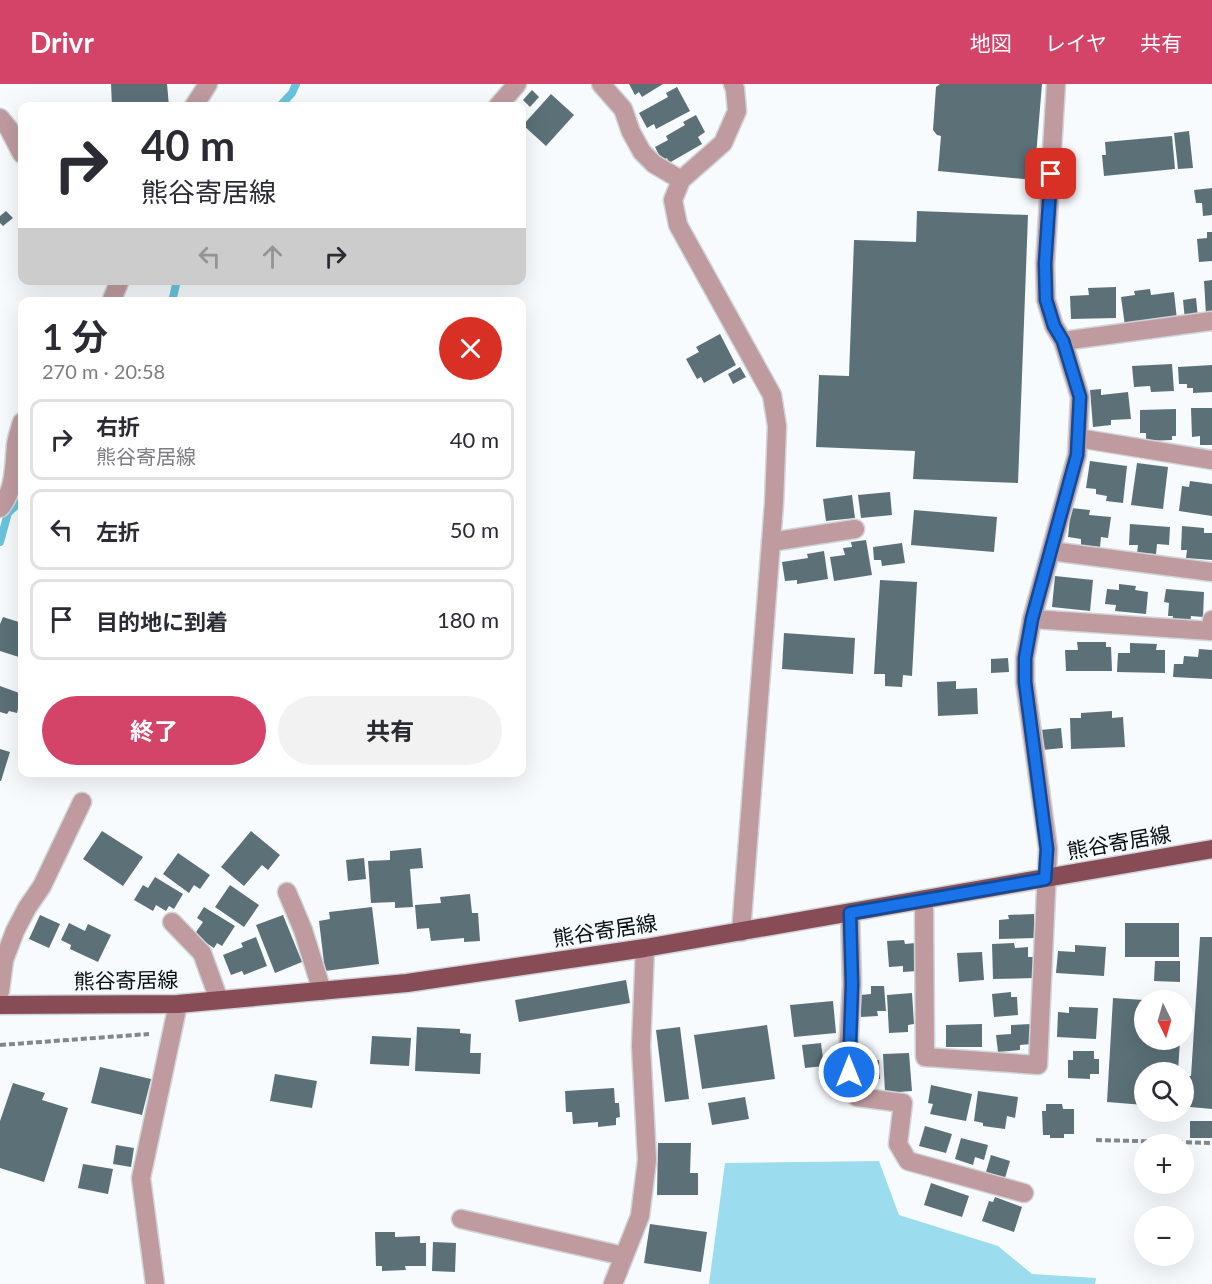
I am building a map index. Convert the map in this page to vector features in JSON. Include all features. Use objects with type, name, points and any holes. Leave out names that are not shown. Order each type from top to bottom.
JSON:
[{"type":"main road","name":"熊谷寄居線","points":[[0,1005],[178,1004],[407,983],[645,948],[1212,849]]},
{"type":"street","points":[[197,102],[208,84]]},
{"type":"street","points":[[501,102],[517,84]]},
{"type":"street","points":[[601,84],[623,109],[631,132],[642,152],[654,164],[681,180]]},
{"type":"street","points":[[733,84],[737,111],[723,143],[681,180],[673,200],[678,225],[772,395],[777,426],[771,542],[741,932]]},
{"type":"street","points":[[924,900],[925,1057],[1038,1065],[1047,849],[1025,682],[1025,658],[1032,619],[1077,455],[1080,397],[1063,341],[1054,326],[1046,300],[1045,264],[1056,84]]},
{"type":"street","points":[[0,118],[18,146]]},
{"type":"street","points":[[1063,341],[1212,321]]},
{"type":"street","points":[[0,508],[4,504],[14,479],[18,435]]},
{"type":"street","points":[[1078,438],[1212,460]]},
{"type":"street","points":[[771,542],[855,529]]},
{"type":"street","points":[[1051,551],[1212,572]]},
{"type":"street","points":[[1032,619],[1211,631],[1212,620]]},
{"type":"street","points":[[0,991],[4,960],[15,931],[42,886],[82,802]]},
{"type":"street","points":[[287,892],[303,930],[322,991]]},
{"type":"street","points":[[850,913],[852,984],[848,1054],[850,1089],[857,1097],[903,1103],[898,1144],[908,1161],[1024,1193]]},
{"type":"street","points":[[172,922],[202,953],[219,1000]]},
{"type":"street","points":[[613,1284],[640,1216],[648,1160],[641,1046],[645,948]]},
{"type":"street","points":[[155,1284],[141,1178],[178,1004]]},
{"type":"street","points":[[461,1219],[624,1256]]},
{"type":"path","points":[[0,1045],[147,1035],[173,1029]]},
{"type":"path","points":[[1096,1140],[1212,1143]]},
{"type":"shaded area","points":[[879,1161],[899,1215],[998,1246],[1032,1274],[1096,1278],[1095,1284],[709,1284],[725,1163]]},
{"type":"building","points":[[111,84],[167,84],[169,102],[112,102]]},
{"type":"building","points":[[629,84],[663,84],[642,97],[639,92],[635,95]]},
{"type":"building","points":[[940,84],[1042,84],[1034,180],[938,171],[941,136],[933,130],[936,87]]},
{"type":"building","points":[[677,87],[690,111],[656,129],[654,124],[647,128],[639,113],[668,97],[666,93]]},
{"type":"building","points":[[532,90],[539,97],[530,107],[523,100]]},
{"type":"building","points":[[551,94],[574,115],[546,146],[526,128],[526,122]]},
{"type":"building","points":[[696,115],[705,132],[698,137],[702,144],[669,163],[667,158],[662,161],[655,147],[668,140],[666,136],[685,125],[683,122]]},
{"type":"building","points":[[1189,131],[1193,168],[1178,169],[1174,133]]},
{"type":"building","points":[[1172,136],[1175,169],[1104,176],[1102,155],[1106,155],[1105,142]]},
{"type":"building","points":[[1212,188],[1212,215],[1203,216],[1202,203],[1196,203],[1194,190]]},
{"type":"building","points":[[6,211],[13,218],[3,226],[0,223],[0,216]]},
{"type":"building","points":[[917,211],[1028,215],[1018,483],[913,479],[915,451],[816,447],[819,375],[849,376],[854,240],[916,242]]},
{"type":"building","points":[[1207,232],[1212,232],[1212,261],[1199,262],[1197,239],[1207,238]]},
{"type":"building","points":[[1212,280],[1212,314],[1206,314],[1204,281]]},
{"type":"building","points":[[1116,287],[1116,318],[1071,319],[1070,296],[1089,295],[1088,288]]},
{"type":"building","points":[[1150,289],[1151,295],[1174,292],[1177,320],[1125,326],[1121,297],[1135,295],[1134,291]]},
{"type":"building","points":[[1196,298],[1198,318],[1185,320],[1183,300]]},
{"type":"building","points":[[720,334],[736,365],[704,383],[701,377],[697,379],[686,359],[699,352],[696,347]]},
{"type":"building","points":[[1172,364],[1174,391],[1151,392],[1150,386],[1134,387],[1132,366]]},
{"type":"building","points":[[1212,365],[1212,392],[1193,393],[1193,388],[1187,388],[1187,384],[1179,384],[1178,367]]},
{"type":"building","points":[[740,367],[746,377],[733,384],[728,374]]},
{"type":"building","points":[[1101,389],[1101,395],[1128,392],[1131,419],[1111,420],[1111,425],[1093,427],[1090,390]]},
{"type":"building","points":[[1191,408],[1212,408],[1212,445],[1200,445],[1200,436],[1192,437]]},
{"type":"building","points":[[1176,409],[1176,436],[1172,436],[1172,440],[1146,441],[1146,433],[1140,433],[1140,410]]},
{"type":"building","points":[[1090,461],[1127,466],[1123,503],[1106,501],[1107,496],[1096,494],[1096,489],[1086,488]]},
{"type":"building","points":[[1137,463],[1168,467],[1163,509],[1131,505]]},
{"type":"building","points":[[1190,481],[1212,484],[1212,516],[1179,511],[1182,486],[1189,487]]},
{"type":"building","points":[[890,492],[892,515],[861,518],[858,495]]},
{"type":"building","points":[[852,495],[855,518],[826,521],[823,499]]},
{"type":"building","points":[[1071,508],[1090,510],[1089,515],[1111,517],[1108,538],[1101,537],[1100,547],[1081,545],[1081,539],[1068,537]]},
{"type":"building","points":[[914,510],[997,517],[994,552],[911,545]]},
{"type":"building","points":[[1130,524],[1170,527],[1169,545],[1157,544],[1156,554],[1137,553],[1138,545],[1129,545]]},
{"type":"building","points":[[1182,526],[1204,528],[1204,533],[1212,533],[1212,560],[1186,558],[1187,550],[1181,550]]},
{"type":"building","points":[[866,540],[872,575],[834,581],[830,557],[845,555],[843,548],[852,547],[851,542]]},
{"type":"building","points":[[902,543],[905,563],[882,566],[881,560],[874,560],[873,547]]},
{"type":"building","points":[[824,551],[828,579],[797,584],[797,580],[785,581],[782,562],[808,558],[807,554]]},
{"type":"building","points":[[1055,576],[1093,580],[1090,611],[1052,607]]},
{"type":"building","points":[[880,580],[917,582],[912,676],[903,675],[902,687],[885,686],[885,674],[874,674]]},
{"type":"building","points":[[1119,584],[1136,586],[1135,590],[1148,592],[1146,614],[1115,611],[1116,605],[1105,604],[1107,589],[1119,590]]},
{"type":"building","points":[[1166,589],[1204,592],[1203,617],[1191,616],[1190,623],[1172,622],[1173,616],[1168,616],[1169,603],[1164,602]]},
{"type":"building","points":[[3,617],[18,622],[18,657],[0,651],[0,624]]},
{"type":"building","points":[[784,633],[855,638],[853,674],[782,669]]},
{"type":"building","points":[[1077,642],[1106,642],[1106,647],[1111,647],[1112,671],[1066,671],[1065,650],[1078,650]]},
{"type":"building","points":[[1130,643],[1157,644],[1156,650],[1165,650],[1165,673],[1117,672],[1118,653],[1130,653]]},
{"type":"building","points":[[1199,649],[1212,650],[1212,679],[1173,677],[1174,664],[1183,664],[1184,656],[1198,657]]},
{"type":"building","points":[[1008,658],[1009,672],[991,673],[991,659]]},
{"type":"building","points":[[956,681],[956,689],[977,688],[978,714],[938,716],[937,682]]},
{"type":"building","points":[[0,686],[18,693],[17,713],[0,712]]},
{"type":"building","points":[[1112,711],[1112,718],[1123,717],[1125,747],[1071,749],[1070,718],[1081,718],[1081,713]]},
{"type":"building","points":[[1061,728],[1063,748],[1042,750],[1040,730]]},
{"type":"building","points":[[0,749],[10,752],[1,781],[0,781]]},
{"type":"building","points":[[102,831],[143,857],[123,886],[83,859]]},
{"type":"building","points":[[251,831],[280,855],[268,870],[262,865],[244,886],[221,867]]},
{"type":"building","points":[[421,848],[423,868],[410,869],[413,907],[395,908],[395,902],[371,903],[368,861],[390,860],[390,851]]},
{"type":"building","points":[[178,853],[210,875],[200,889],[194,885],[189,893],[163,874]]},
{"type":"building","points":[[364,858],[366,879],[348,881],[346,860]]},
{"type":"building","points":[[155,877],[183,894],[174,909],[169,906],[166,911],[156,905],[153,911],[134,900],[143,885],[148,888]]},
{"type":"building","points":[[230,885],[259,905],[244,927],[215,907]]},
{"type":"building","points":[[470,894],[472,913],[478,913],[480,941],[464,942],[464,938],[431,941],[429,928],[417,929],[415,905],[441,903],[440,897]]},
{"type":"building","points":[[204,907],[235,926],[222,946],[217,943],[214,948],[194,935],[203,922],[197,918]]},
{"type":"building","points":[[372,907],[379,964],[325,971],[319,921],[330,919],[329,912]]},
{"type":"building","points":[[1034,914],[1035,938],[999,939],[999,920],[1009,919],[1008,915]]},
{"type":"building","points":[[40,915],[60,924],[49,948],[29,939]]},
{"type":"building","points":[[283,915],[302,962],[275,973],[256,925]]},
{"type":"building","points":[[69,923],[85,931],[88,924],[111,935],[98,962],[70,949],[71,945],[61,940]]},
{"type":"building","points":[[1125,923],[1179,923],[1179,957],[1125,957]]},
{"type":"building","points":[[256,937],[267,966],[244,975],[242,971],[231,975],[223,955],[243,947],[241,943]]},
{"type":"building","points":[[1200,937],[1212,937],[1212,1109],[1194,1107],[1194,1062],[1192,1062]]},
{"type":"building","points":[[904,940],[905,944],[915,943],[917,971],[903,972],[903,966],[889,967],[887,941]]},
{"type":"building","points":[[1014,943],[1015,948],[1028,947],[1028,957],[1033,957],[1034,978],[993,979],[992,944]]},
{"type":"building","points":[[1075,945],[1106,947],[1104,976],[1056,973],[1058,951],[1075,952]]},
{"type":"building","points":[[982,952],[984,980],[959,982],[957,953]]},
{"type":"building","points":[[1155,961],[1180,961],[1180,982],[1154,981]]},
{"type":"building","points":[[626,980],[630,1003],[519,1022],[515,1000]]},
{"type":"building","points":[[871,986],[884,986],[886,1011],[877,1011],[878,1016],[861,1017],[860,995],[871,994]]},
{"type":"building","points":[[1011,992],[1011,997],[1017,997],[1018,1015],[994,1017],[992,994]]},
{"type":"building","points":[[912,993],[914,1024],[908,1025],[908,1032],[889,1033],[887,995]]},
{"type":"building","points":[[1113,998],[1134,999],[1134,1050],[1179,1050],[1179,1062],[1134,1062],[1134,1104],[1107,1102]]},
{"type":"building","points":[[833,1001],[836,1033],[794,1037],[790,1005]]},
{"type":"building","points":[[1069,1007],[1098,1008],[1096,1039],[1057,1037],[1058,1012],[1069,1013]]},
{"type":"building","points":[[982,1024],[982,1047],[946,1047],[946,1025]]},
{"type":"building","points":[[1031,1024],[1032,1044],[1020,1045],[1020,1050],[998,1052],[996,1035],[1011,1034],[1011,1025]]},
{"type":"building","points":[[767,1025],[775,1079],[702,1089],[694,1035]]},
{"type":"building","points":[[417,1027],[460,1029],[460,1033],[471,1034],[470,1053],[481,1053],[480,1074],[415,1071]]},
{"type":"building","points":[[680,1027],[689,1099],[665,1102],[656,1030]]},
{"type":"building","points":[[372,1036],[411,1038],[409,1066],[370,1064]]},
{"type":"building","points":[[821,1043],[824,1066],[805,1068],[802,1045]]},
{"type":"building","points":[[1073,1051],[1094,1051],[1094,1059],[1099,1059],[1099,1074],[1090,1074],[1090,1079],[1068,1078],[1068,1060],[1073,1060]]},
{"type":"building","points":[[909,1053],[912,1091],[885,1093],[883,1054]]},
{"type":"building","points":[[879,1060],[880,1079],[859,1080],[858,1061]]},
{"type":"building","points":[[100,1067],[151,1079],[142,1115],[91,1103]]},
{"type":"building","points":[[275,1074],[317,1081],[312,1108],[270,1101]]},
{"type":"building","points":[[13,1083],[45,1093],[42,1100],[68,1108],[44,1182],[0,1168],[0,1121]]},
{"type":"building","points":[[931,1085],[972,1094],[966,1121],[930,1114],[933,1104],[928,1103]]},
{"type":"building","points":[[614,1088],[615,1103],[619,1103],[620,1117],[616,1118],[616,1125],[598,1127],[598,1122],[573,1124],[572,1112],[566,1112],[565,1091]]},
{"type":"building","points":[[978,1091],[1018,1097],[1015,1118],[1007,1116],[1005,1129],[983,1126],[983,1123],[974,1121]]},
{"type":"building","points":[[745,1097],[749,1119],[712,1125],[708,1103]]},
{"type":"building","points":[[1046,1104],[1062,1104],[1063,1109],[1074,1109],[1074,1134],[1064,1134],[1064,1138],[1050,1138],[1050,1135],[1043,1135],[1042,1111],[1046,1111]]},
{"type":"building","points":[[1212,1121],[1212,1138],[1194,1138],[1194,1134],[1190,1134],[1190,1122]]},
{"type":"building","points":[[925,1126],[952,1134],[946,1153],[919,1146]]},
{"type":"building","points":[[961,1138],[988,1145],[984,1160],[975,1157],[973,1165],[955,1159]]},
{"type":"building","points":[[658,1143],[691,1143],[690,1173],[698,1173],[698,1195],[657,1195]]},
{"type":"building","points":[[116,1145],[134,1148],[131,1167],[113,1164]]},
{"type":"building","points":[[991,1155],[1010,1161],[1005,1178],[986,1172]]},
{"type":"building","points":[[83,1164],[113,1169],[108,1194],[78,1188]]},
{"type":"building","points":[[931,1183],[969,1196],[962,1217],[924,1205]]},
{"type":"building","points":[[995,1197],[1022,1207],[1014,1232],[982,1221],[989,1201],[993,1202]]},
{"type":"building","points":[[650,1224],[707,1232],[701,1272],[644,1263]]},
{"type":"building","points":[[375,1232],[395,1232],[395,1237],[420,1236],[420,1243],[426,1243],[426,1266],[405,1266],[406,1270],[382,1271],[382,1266],[376,1266]]},
{"type":"building","points":[[433,1242],[456,1243],[455,1272],[432,1271]]},
{"type":"waterway","points":[[284,102],[296,84]]},
{"type":"waterway","points":[[173,297],[176,285]]},
{"type":"waterway","points":[[0,542],[8,513],[18,504]]},
{"type":"route","points":[[849,1072],[852,984],[850,913],[1045,879],[1047,849],[1025,682],[1025,658],[1032,619],[1077,455],[1080,397],[1063,341],[1054,326],[1046,300],[1045,264],[1051,174]]}]
